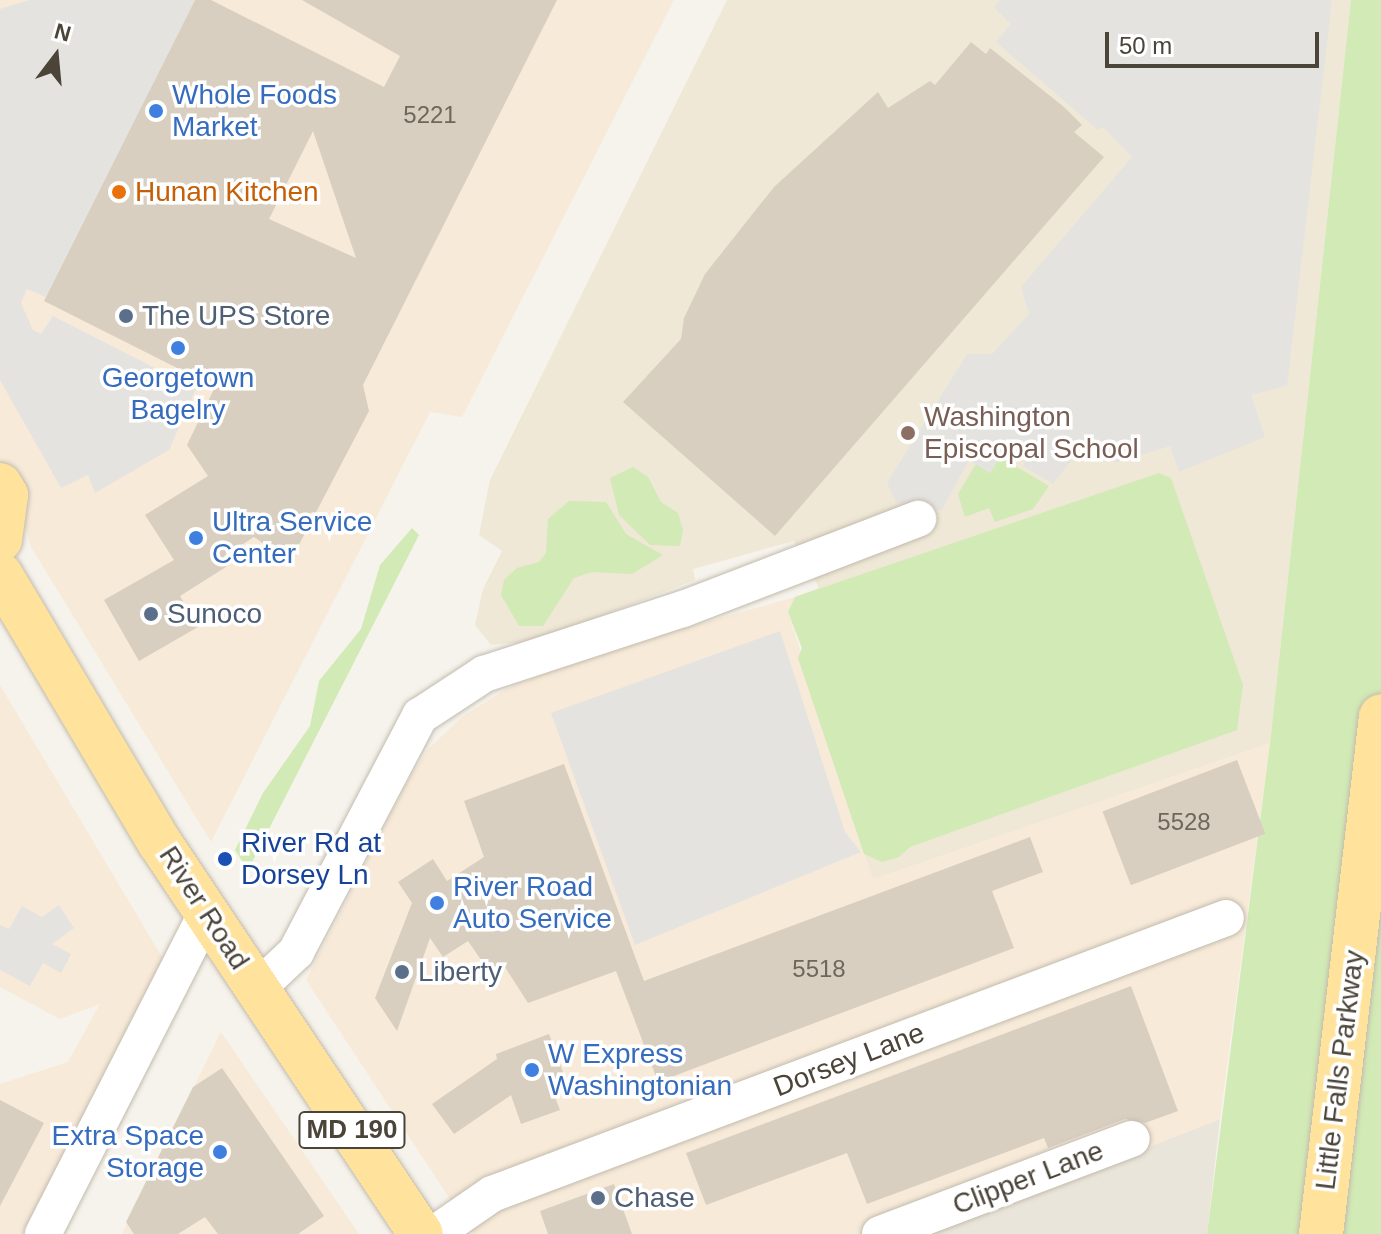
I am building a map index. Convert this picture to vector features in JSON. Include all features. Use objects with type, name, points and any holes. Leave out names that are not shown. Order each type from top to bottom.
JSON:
[{"type":"main road","points":[[0,485],[6,495],[0,540]]},
{"type":"main road","name":"River Road","points":[[0,574],[206,914],[421,1234]]},
{"type":"main road","name":"Little Falls Parkway","points":[[1321,1234],[1381,716]]},
{"type":"street","points":[[257,989],[296,952],[420,716],[484,674],[808,562],[918,519]]},
{"type":"street","points":[[43,1234],[206,914]]},
{"type":"street","name":"Dorsey Lane","points":[[434,1234],[492,1194],[1226,918]]},
{"type":"street","name":"Clipper Lane","points":[[880,1234],[1132,1139]]},
{"type":"shaded area","points":[[0,0],[674,0],[462,417],[430,412],[211,842],[31,547],[14,487],[0,464]]},
{"type":"shaded area","points":[[29,0],[195,0],[46,297],[27,289],[21,303],[33,330],[41,334],[53,316],[196,389],[169,450],[95,493],[88,475],[61,488],[0,380],[0,9]]},
{"type":"shaded area","name":"Washington Episcopal School","points":[[727,0],[1351,0],[1270,743],[873,879],[798,658],[802,648],[788,612],[795,597],[819,588],[794,541],[693,569],[695,580],[536,641],[491,645],[475,625],[483,589],[502,551],[479,535],[490,480]]},
{"type":"shaded area","points":[[1000,0],[1332,0],[1287,386],[1251,395],[1265,437],[1179,472],[1170,446],[1118,462],[1073,458],[1053,484],[1023,466],[1026,458],[1007,446],[990,473],[969,460],[942,510],[896,502],[887,483],[967,354],[992,354],[1029,314],[1021,287],[1132,157],[1103,127],[1098,130],[996,42],[1011,24],[994,7]]},
{"type":"shaded area","points":[[795,597],[788,612],[873,878],[1270,743],[1220,1119],[925,1234],[473,1234],[306,980],[405,786],[428,749],[462,717],[508,688],[602,651]]},
{"type":"shaded area","points":[[780,631],[845,832],[861,852],[635,945],[551,713]]},
{"type":"shaded area","points":[[0,685],[165,962],[23,1234],[0,1234],[0,1084],[68,1062],[100,1004],[60,1019],[0,987]]},
{"type":"shaded area","points":[[59,905],[74,928],[52,944],[71,954],[61,973],[43,963],[30,986],[0,970],[0,925],[9,929],[22,906],[42,917]]},
{"type":"shaded area","name":"Extra Space Storage","points":[[221,1032],[359,1234],[122,1234]]},
{"type":"shaded area","points":[[1220,1119],[1207,1234],[925,1234]]},
{"type":"green space","points":[[1351,0],[1381,0],[1381,1234],[1207,1234],[1270,743]]},
{"type":"green space","points":[[1000,457],[1049,486],[1033,509],[995,522],[989,508],[965,517],[958,494],[976,464],[990,473]]},
{"type":"green space","points":[[633,467],[648,477],[661,502],[678,513],[683,530],[680,546],[650,545],[619,515],[610,478]]},
{"type":"green space","points":[[1159,473],[1171,478],[1243,685],[1237,730],[910,847],[899,857],[882,862],[864,854],[798,658],[802,648],[788,612],[795,597]]},
{"type":"green space","points":[[569,501],[606,502],[626,534],[663,555],[632,574],[592,572],[574,578],[543,626],[519,626],[501,595],[504,580],[517,568],[539,562],[546,553],[548,519]]},
{"type":"green space","points":[[412,528],[419,535],[248,870],[235,850],[263,793],[310,726],[319,681],[361,629],[380,565]]},
{"type":"building","points":[[195,0],[211,0],[384,87],[400,56],[302,0],[557,0],[363,385],[369,411],[290,562],[254,537],[224,556],[229,565],[180,596],[198,627],[139,661],[104,600],[174,560],[145,515],[208,476],[187,445],[215,387],[44,301]],"holes":[[[313,131],[356,258],[269,219]]]},
{"type":"building","name":"Washington Episcopal School","points":[[971,42],[986,54],[990,48],[1064,107],[1082,125],[1074,132],[1104,157],[775,536],[623,402],[681,339],[684,318],[705,274],[774,187],[878,92],[888,108],[930,81],[935,85]]},
{"type":"building","points":[[1237,760],[1265,834],[1131,885],[1103,812]]},
{"type":"building","points":[[564,764],[644,981],[1030,837],[1043,872],[992,891],[1014,948],[658,1082],[616,971],[528,1003],[503,964],[490,973],[468,941],[443,957],[430,938],[397,1031],[375,998],[412,903],[398,882],[433,859],[447,881],[484,857],[464,801]]},
{"type":"building","points":[[1131,986],[1178,1111],[1145,1123],[1125,1119],[1048,1148],[1044,1138],[867,1204],[847,1153],[706,1205],[686,1153]]},
{"type":"building","points":[[549,1034],[568,1086],[553,1092],[560,1110],[521,1124],[511,1095],[454,1134],[432,1104],[497,1059],[496,1054]]},
{"type":"building","name":"Extra Space Storage","points":[[222,1068],[324,1216],[298,1234],[218,1234],[205,1217],[178,1234],[134,1234],[126,1222],[193,1087]]},
{"type":"building","points":[[0,1100],[44,1123],[0,1206]]},
{"type":"building","name":"Chase","points":[[614,1184],[632,1234],[548,1234],[540,1211]]},
{"type":"place","name":"Whole Foods Market","points":[[156,111]]},
{"type":"place","name":"Hunan Kitchen","points":[[119,192]]},
{"type":"place","name":"The UPS Store","points":[[126,316]]},
{"type":"place","name":"Georgetown Bagelry","points":[[178,348]]},
{"type":"place","name":"Washington Episcopal School","points":[[908,433]]},
{"type":"place","name":"Ultra Service Center","points":[[196,538]]},
{"type":"place","name":"Sunoco","points":[[151,614]]},
{"type":"place","name":"River Rd at Dorsey Ln","points":[[225,859]]},
{"type":"place","name":"River Road Auto Service","points":[[437,903]]},
{"type":"place","name":"Liberty","points":[[402,972]]},
{"type":"place","name":"W Express Washingtonian","points":[[532,1070]]},
{"type":"place","name":"Extra Space Storage","points":[[220,1152]]},
{"type":"place","name":"Chase","points":[[598,1198]]}]
